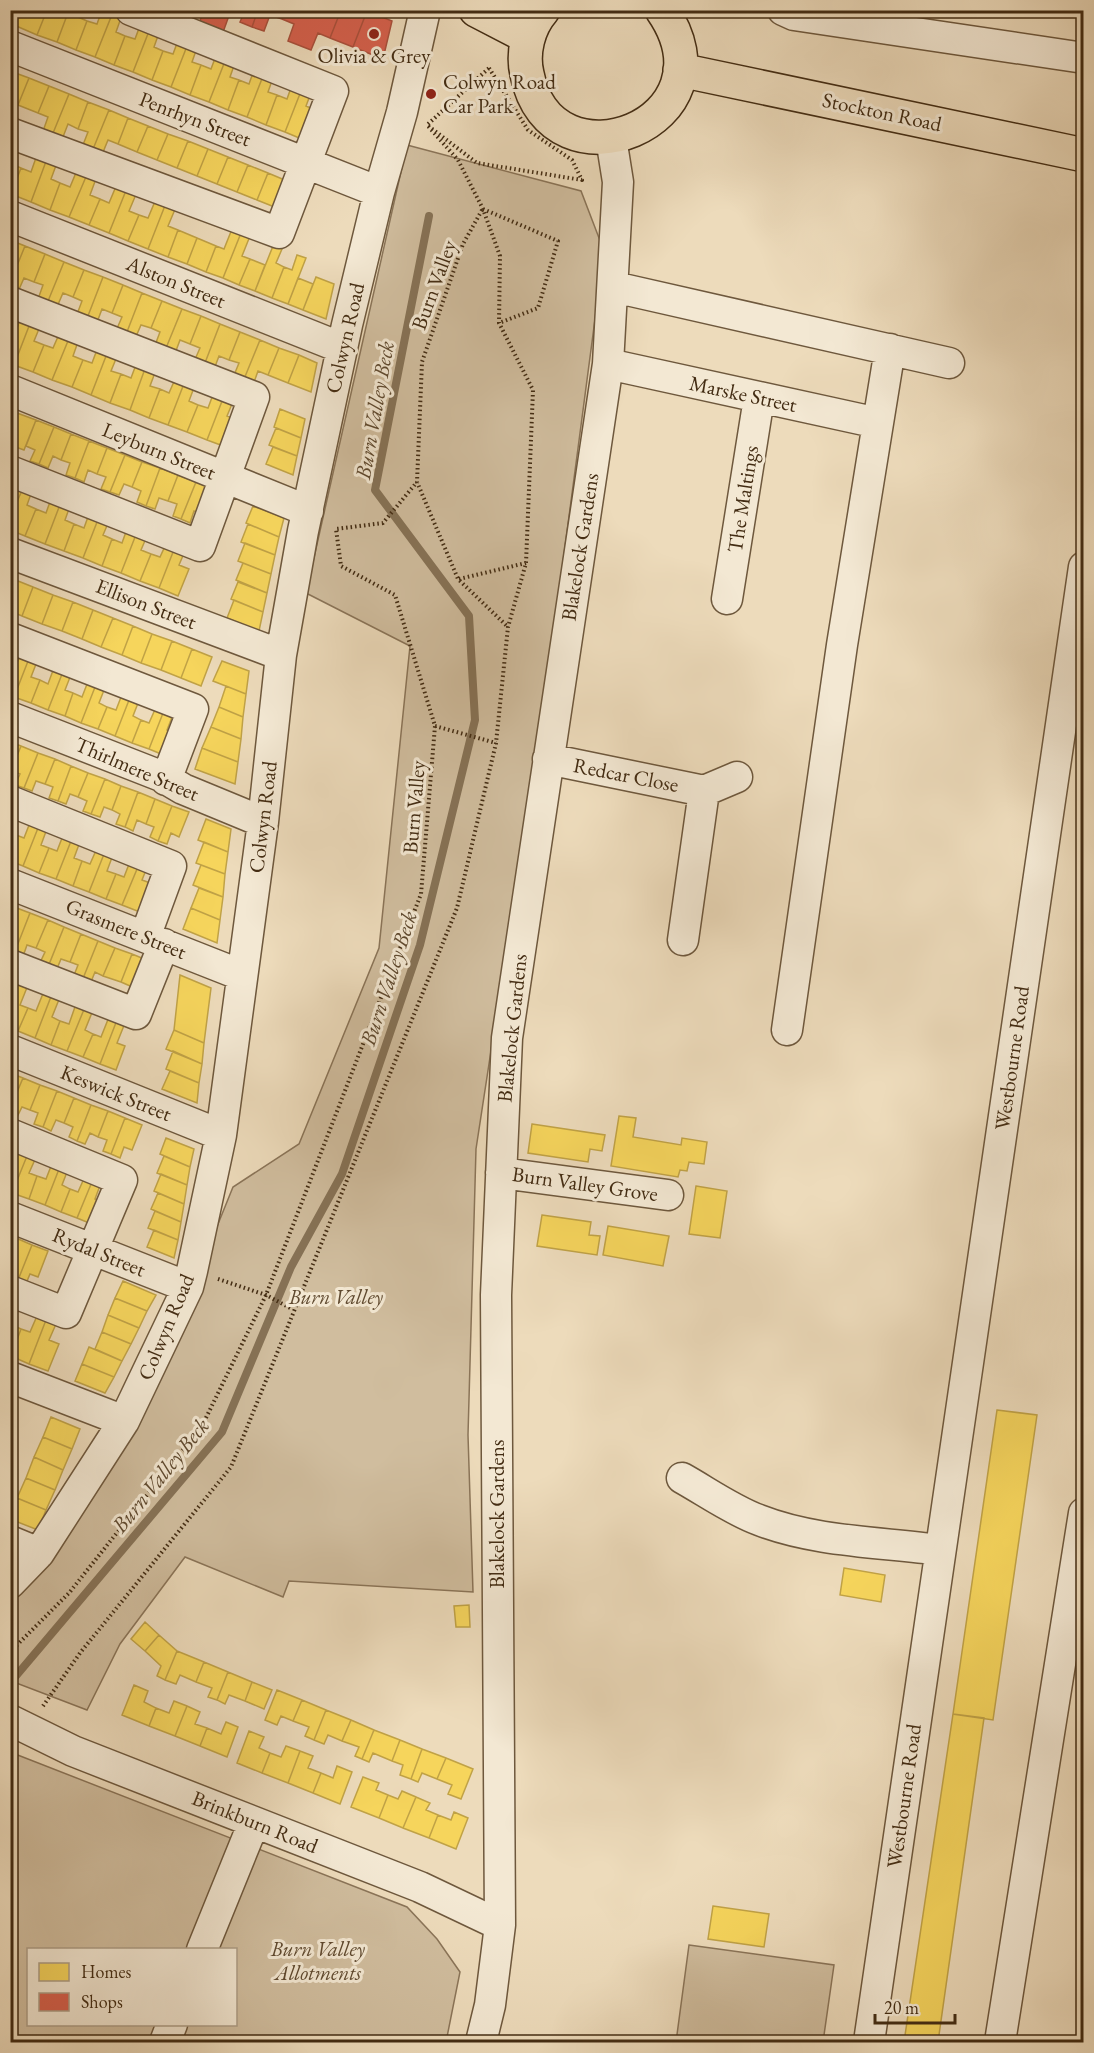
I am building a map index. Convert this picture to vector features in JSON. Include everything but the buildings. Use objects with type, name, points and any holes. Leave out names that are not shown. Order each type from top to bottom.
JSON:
[{"type":"main road","points":[[476,10],[536,24],[524,62],[529,87],[542,110],[561,127],[585,137],[611,138],[631,133],[650,123],[665,108],[675,90],[680,70],[680,46],[672,25],[662,10]]},
{"type":"main road","name":"Stockton Road","points":[[680,70],[1083,155]]},
{"type":"street","points":[[10,133],[279,233],[304,162],[333,91],[131,10]]},
{"type":"street","name":"Colwyn Road","points":[[10,1583],[39,1552],[124,1421],[190,1279],[221,1135],[263,822],[281,655],[305,521],[342,349],[379,192],[402,112],[425,10]]},
{"type":"street","points":[[783,10],[794,15],[1083,58]]},
{"type":"street","name":"Penrhyn Street","points":[[10,46],[379,192]]},
{"type":"street","name":"Blakelock Gardens","points":[[482,2043],[490,2006],[500,1926],[496,1397],[501,1173],[507,1038],[608,364],[618,182],[611,138]]},
{"type":"street","name":"Alston Street","points":[[10,216],[342,349]]},
{"type":"street","points":[[614,287],[949,363]]},
{"type":"street","points":[[10,302],[254,397],[200,546],[10,471]]},
{"type":"street","points":[[787,1030],[842,645],[890,349]]},
{"type":"street","name":"Marske Street","points":[[608,364],[878,423]]},
{"type":"street","name":"Leyburn Street","points":[[10,390],[226,478],[305,521]]},
{"type":"street","name":"The Maltings","points":[[727,599],[759,398]]},
{"type":"street","name":"Ellison Street","points":[[10,553],[281,655]]},
{"type":"street","name":"Westbourne Road","points":[[868,2043],[1083,567]]},
{"type":"street","points":[[10,638],[193,709],[166,780]]},
{"type":"street","name":"Thirlmere Street","points":[[10,717],[263,822]]},
{"type":"street","name":"Redcar Close","points":[[548,759],[704,790],[737,777]]},
{"type":"street","name":"Redcar Close","points":[[682,940],[704,790]]},
{"type":"street","points":[[10,801],[171,866],[136,1014],[10,965]]},
{"type":"street","name":"Grasmere Street","points":[[10,884],[241,975]]},
{"type":"street","name":"Keswick Street","points":[[10,1050],[221,1135]]},
{"type":"street","points":[[10,1134],[122,1180],[66,1312],[10,1291]]},
{"type":"street","name":"Burn Valley Grove","points":[[501,1173],[668,1195]]},
{"type":"street","name":"Rydal Street","points":[[10,1217],[92,1249],[190,1279]]},
{"type":"street","points":[[10,1377],[124,1421]]},
{"type":"street","points":[[682,1478],[758,1520],[825,1536],[940,1550]]},
{"type":"street","points":[[1000,2043],[1078,1588],[1083,1513]]},
{"type":"street","points":[[10,1541],[39,1552]]},
{"type":"street","name":"Brinkburn Road","points":[[20,1725],[73,1750],[420,1887],[500,1926]]},
{"type":"street","points":[[203,1948],[254,1822]]},
{"type":"street","points":[[165,2043],[172,2026]]},
{"type":"path","points":[[489,68],[528,130],[572,160],[582,180],[477,163],[427,125],[489,68]]},
{"type":"path","points":[[20,1725],[231,1467],[292,1309],[457,908],[496,742],[508,627],[526,562],[533,390],[499,323],[500,256],[483,209],[458,160],[427,125]]},
{"type":"path","points":[[483,209],[558,242],[538,308],[499,323]]},
{"type":"path","name":"Burn Valley","points":[[483,209],[463,244],[422,362],[417,482],[458,579],[508,627]]},
{"type":"path","name":"Burn Valley","points":[[10,1652],[69,1593],[202,1426],[266,1295],[421,894],[435,726],[395,595],[341,566],[336,529],[383,523],[417,482]]},
{"type":"path","points":[[458,579],[526,562]]},
{"type":"path","points":[[435,726],[496,742]]},
{"type":"path","points":[[190,1279],[266,1295],[292,1309]]},
{"type":"green space","name":"Burn Valley","points":[[407,145],[581,191],[604,251],[546,691],[476,1149],[468,1435],[473,1592],[289,1581],[283,1597],[185,1557],[120,1644],[87,1710],[11,1681],[10,1595],[135,1429],[233,1187],[299,1144],[379,948],[410,646],[306,593]]},
{"type":"green space","name":"Burn Valley Allotments","points":[[10,1752],[407,1907],[437,1939],[460,1972],[446,2042],[11,2042]]},
{"type":"green space","points":[[689,1945],[834,1965],[823,2042],[676,2042]]},
{"type":"waterway","name":"Burn Valley Beck","points":[[10,1683],[222,1432],[291,1267],[342,1174],[420,945],[475,720],[469,616],[375,490],[429,216]]},
{"type":"place","name":"Olivia & Grey","points":[[374,34]]},
{"type":"place","name":"Colwyn Road Car Park","points":[[431,94]]}]
